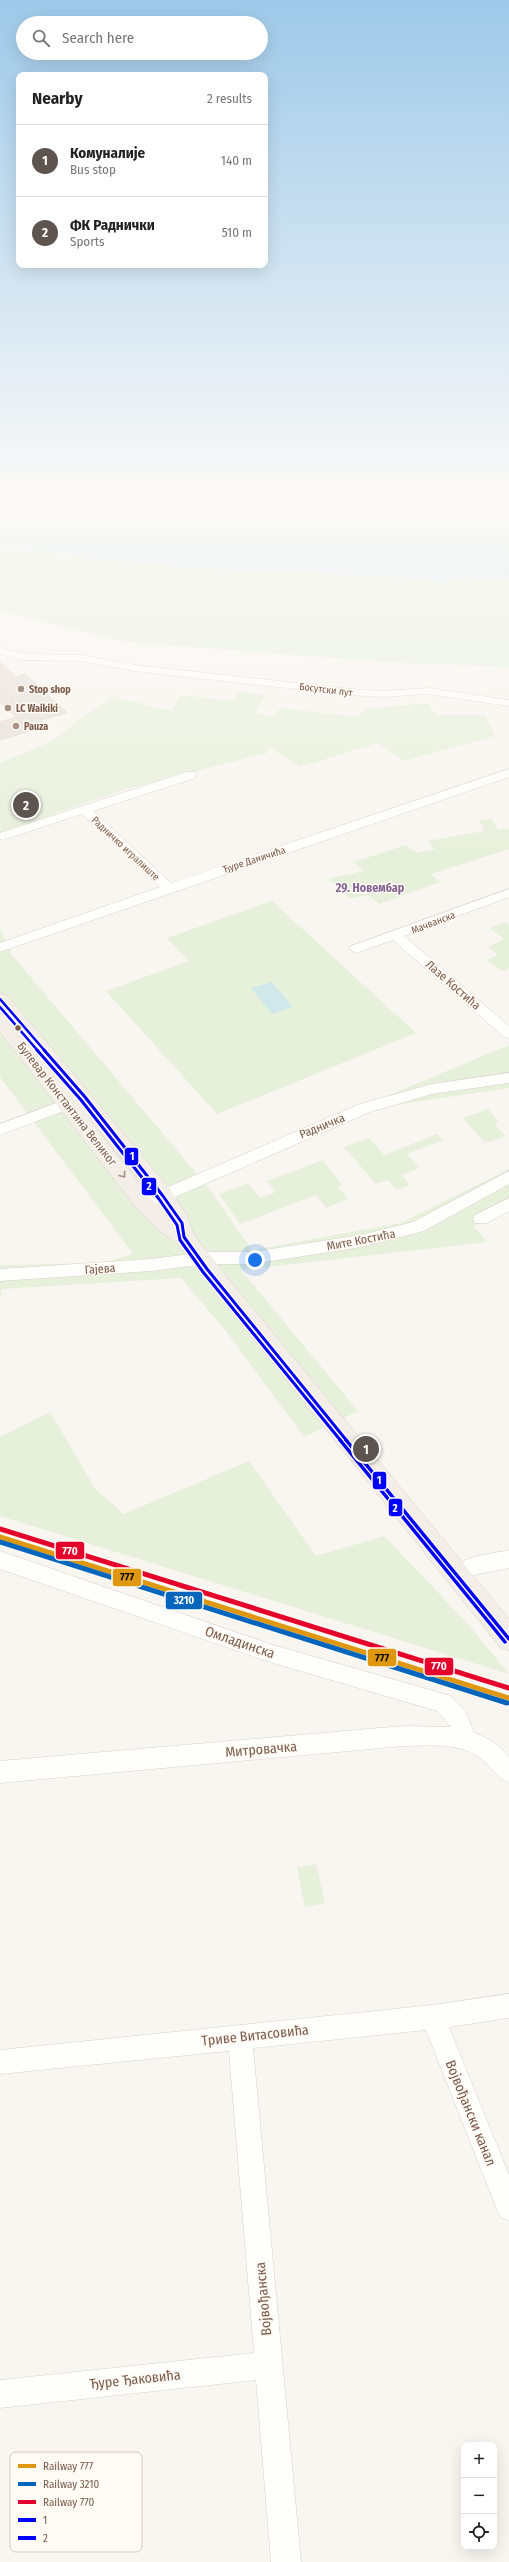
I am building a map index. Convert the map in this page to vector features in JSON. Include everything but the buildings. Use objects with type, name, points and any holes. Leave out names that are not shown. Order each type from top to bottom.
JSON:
[{"type":"main road","name":"Булевар Константина Великог","points":[[0,999],[154,1200],[166,1226],[184,1237],[200,1259],[457,1577],[509,1639]]},
{"type":"main road","name":"Булевар Константина Великог","points":[[0,1020],[76,1100]]},
{"type":"street","name":"Босутски пут","points":[[0,651],[30,658],[81,658],[135,668],[351,692],[383,694],[428,691],[509,702]]},
{"type":"street","name":"Ђуре Даничића","points":[[0,948],[169,888],[509,773]]},
{"type":"street","name":"Радничко игралиште","points":[[3,836],[191,775]]},
{"type":"street","name":"Радничко игралиште","points":[[84,809],[169,888]]},
{"type":"street","name":"Мачванска","points":[[356,949],[396,936],[509,893]]},
{"type":"street","name":"Лазе Костића","points":[[396,936],[509,1034]]},
{"type":"street","name":"Радничка","points":[[154,1200],[257,1153],[365,1108],[432,1089],[509,1078]]},
{"type":"street","points":[[0,1130],[76,1100]]},
{"type":"street","name":"Мите Костића","points":[[200,1259],[253,1258],[297,1253],[391,1235],[418,1227],[509,1177]]},
{"type":"street","points":[[481,1219],[509,1204]]},
{"type":"street","name":"Гајева","points":[[0,1275],[120,1267],[200,1259]]},
{"type":"street","points":[[457,1577],[469,1566],[509,1559]]},
{"type":"street","name":"Омладинска","points":[[0,1560],[273,1654],[443,1703],[455,1712],[464,1738]]},
{"type":"street","name":"Митровачка","points":[[0,1772],[403,1736],[442,1735],[464,1738],[476,1743],[498,1757],[509,1772]]},
{"type":"street","name":"Триве Витасовића","points":[[0,2062],[433,2017],[509,2006]]},
{"type":"street","name":"Војвођански канал","points":[[433,2017],[509,2208]]},
{"type":"street","name":"Војвођанска","points":[[240,2037],[286,2562]]},
{"type":"street","name":"Ђуре Ђаковића","points":[[0,2394],[269,2365]]},
{"type":"green space","points":[[35,620],[509,620],[509,667],[386,662],[127,642]]},
{"type":"green space","points":[[239,692],[265,695],[256,713],[274,716],[280,708],[359,717],[363,709],[429,703],[435,715],[485,715],[495,736],[404,761],[378,743],[300,767],[269,746],[267,753],[123,790],[0,833],[0,763],[50,742],[112,696],[171,711],[181,695],[234,701]]},
{"type":"green space","points":[[492,819],[498,830],[509,829],[509,849],[431,874],[440,882],[380,904],[367,895],[350,899],[329,879],[363,871],[354,862],[406,845],[417,853],[435,849],[427,841],[484,831],[479,820]]},
{"type":"green space","points":[[272,901],[416,1033],[217,1114],[106,991],[189,961],[167,938]]},
{"type":"green space","points":[[504,922],[509,925],[509,968],[502,971],[487,960],[498,955],[488,947],[504,939],[490,928]]},
{"type":"green space","points":[[0,928],[12,955],[208,1187],[252,1250],[401,1223],[509,1169],[509,1206],[473,1226],[487,1242],[241,1270],[358,1411],[304,1437],[226,1331],[181,1278],[2,1289],[0,1301],[0,1265],[103,1263],[133,1254],[0,1077]]},
{"type":"green space","points":[[509,1045],[509,1088],[388,1106],[387,1096]]},
{"type":"green space","points":[[488,1109],[499,1122],[494,1124],[506,1136],[485,1143],[463,1118]]},
{"type":"green space","points":[[437,1134],[443,1140],[407,1154],[419,1168],[402,1175],[410,1185],[397,1190],[388,1180],[376,1184],[344,1147],[369,1138],[384,1155]]},
{"type":"green space","points":[[323,1160],[342,1185],[338,1187],[348,1199],[326,1208],[316,1195],[240,1224],[219,1194],[248,1183],[260,1198],[276,1192],[267,1181]]},
{"type":"green space","points":[[50,1412],[96,1490],[124,1514],[249,1461],[316,1556],[384,1536],[467,1623],[509,1674],[0,1516],[0,1437]]},
{"type":"green space","points":[[316,1864],[325,1903],[305,1907],[297,1867]]},
{"type":"water","points":[[272,982],[293,1007],[272,1014],[251,988]]},
{"type":"rail line","name":"770","points":[[0,1529],[509,1688]]},
{"type":"rail line","name":"777","points":[[0,1537],[509,1698]]},
{"type":"rail line","name":"3210","points":[[0,1542],[507,1703]]},
{"type":"transit line","name":"1","points":[[0,999],[85,1097],[163,1196],[182,1223],[184,1237],[207,1269],[509,1639]]},
{"type":"transit line","name":"2","points":[[0,1007],[81,1100],[159,1199],[177,1225],[180,1240],[203,1272],[505,1642]]},
{"type":"place","name":"Stop shop","points":[[21,689]]},
{"type":"place","name":"LC Waikiki","points":[[8,708]]},
{"type":"place","name":"Pauza","points":[[16,726]]},
{"type":"place","name":"ФК Раднички","points":[[26,805]]},
{"type":"place","name":"Комуналије","points":[[366,1449]]},
{"type":"district","name":"29. Новембар","points":[[370,888]]}]
